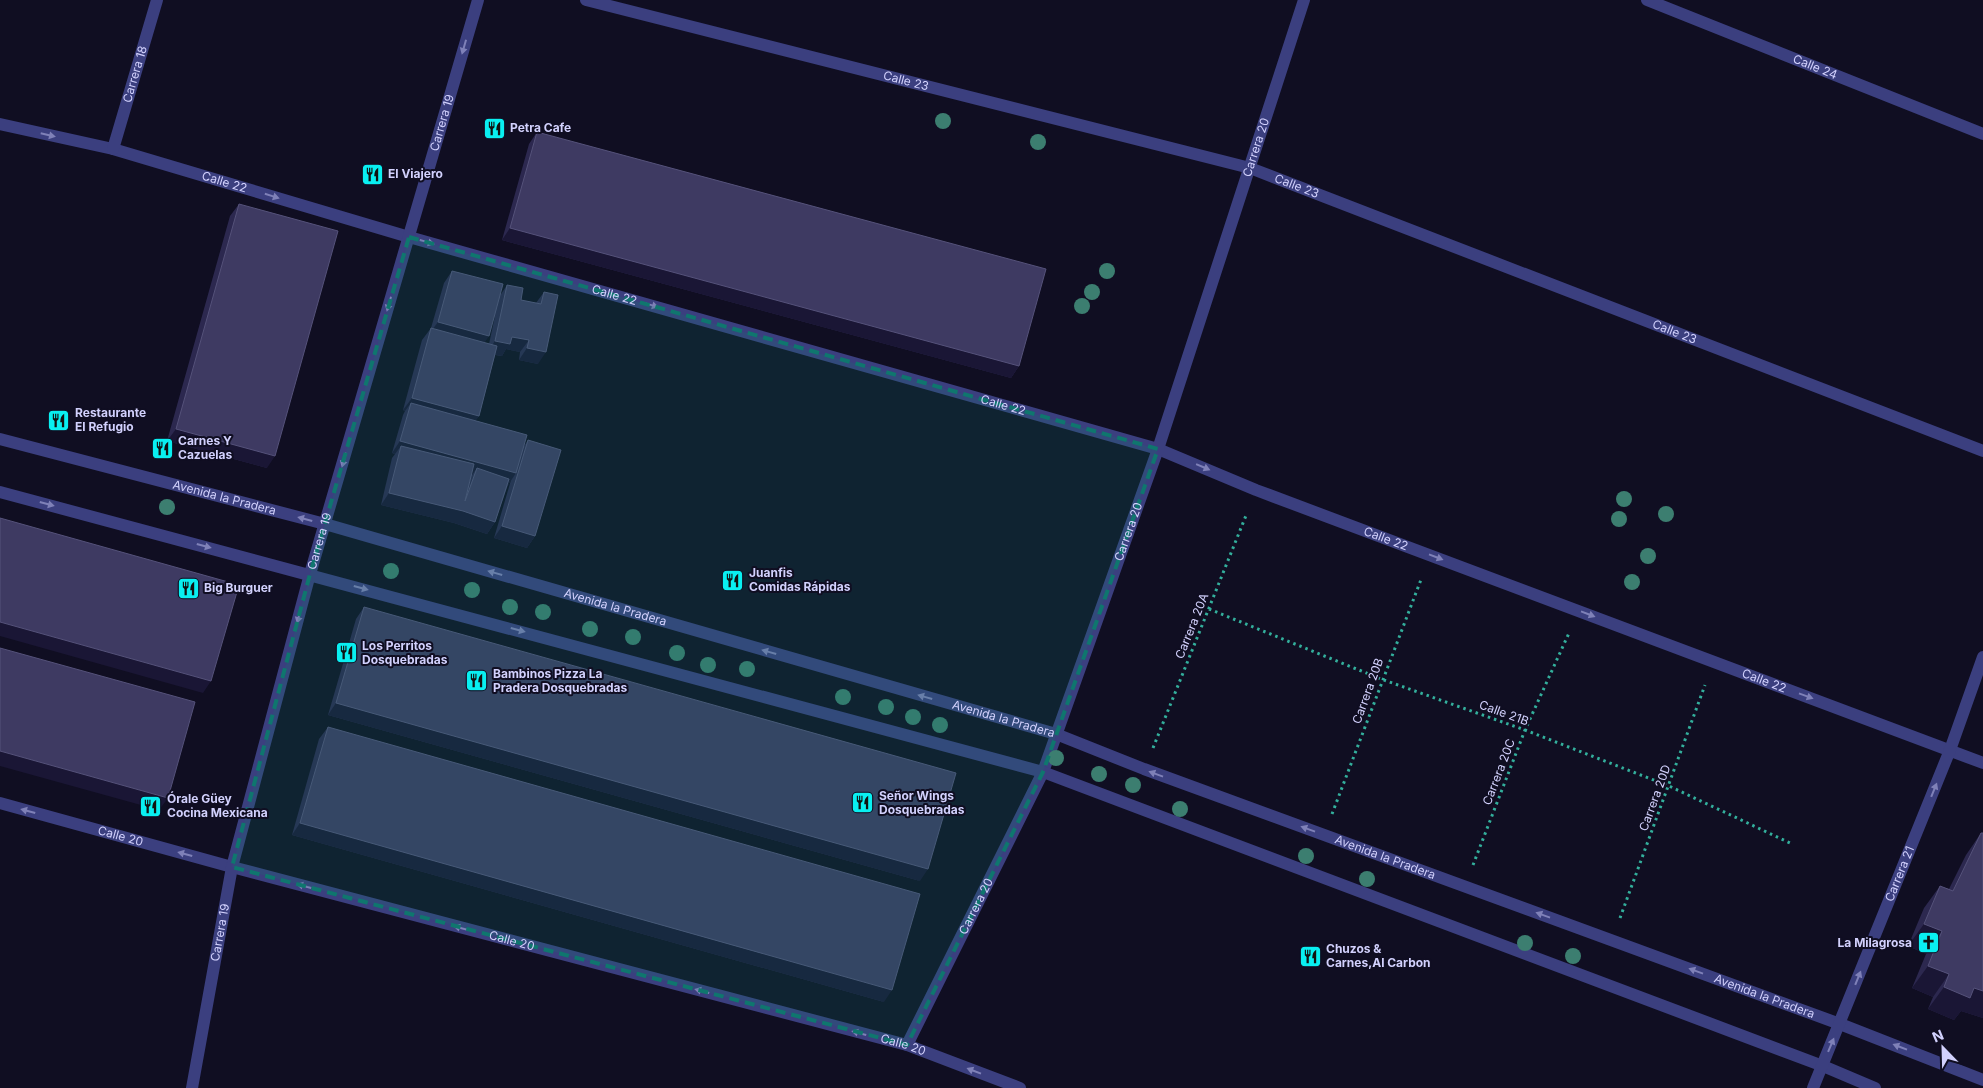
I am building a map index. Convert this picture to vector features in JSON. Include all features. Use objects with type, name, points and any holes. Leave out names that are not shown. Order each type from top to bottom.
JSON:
[{"type":"street","name":"Carrera 18","points":[[112,149],[157,0]]},
{"type":"street","name":"Carrera 19","points":[[192,1088],[232,867],[310,574],[478,0]]},
{"type":"street","name":"Calle 23","points":[[586,0],[1250,168],[1983,452]]},
{"type":"street","name":"Carrera 20","points":[[907,1045],[1042,772],[1158,448],[1304,0]]},
{"type":"street","name":"Calle 24","points":[[1647,0],[1983,134]]},
{"type":"street","name":"Calle 22","points":[[0,124],[112,149],[409,237],[1158,448],[1256,490],[1983,763]]},
{"type":"street","name":"Avenida la Pradera","points":[[0,439],[325,524],[1056,734],[1144,770],[1840,1024],[1983,1080]]},
{"type":"street","points":[[0,492],[1042,772],[1822,1066],[1875,1088]]},
{"type":"street","name":"Carrera 21","points":[[1813,1088],[1950,750],[1983,658]]},
{"type":"street","name":"Calle 20","points":[[0,803],[232,867],[907,1045],[1020,1088]]},
{"type":"path","name":"Carrera 20A","points":[[1144,770],[1256,490]]},
{"type":"path","name":"Carrera 20B","points":[[1324,835],[1381,679],[1430,555]]},
{"type":"path","name":"Calle 21B","points":[[1209,609],[1381,679],[1525,730],[1669,786],[1790,844]]},
{"type":"path","name":"Carrera 20C","points":[[1465,887],[1525,730],[1579,611]]},
{"type":"path","name":"Carrera 20D","points":[[1612,940],[1714,662]]},
{"type":"highlighted area","points":[[409,237],[1158,449],[1043,772],[907,1045],[232,867],[310,574]]},
{"type":"building","points":[[537,132],[1046,269],[1019,366],[510,228]]},
{"type":"building","points":[[239,204],[338,231],[275,456],[176,429]]},
{"type":"building","points":[[452,271],[503,284],[489,336],[438,322]]},
{"type":"building","points":[[507,285],[523,288],[521,300],[541,304],[544,292],[558,295],[546,352],[527,348],[529,340],[512,337],[510,344],[495,341]]},
{"type":"building","points":[[431,328],[497,346],[479,416],[412,398]]},
{"type":"building","points":[[411,403],[527,435],[516,473],[400,441]]},
{"type":"building","points":[[528,440],[561,450],[535,536],[502,526]]},
{"type":"building","points":[[401,446],[474,464],[465,501],[477,468],[509,479],[495,522],[463,511],[389,493]]},
{"type":"building","points":[[0,518],[239,585],[211,681],[0,622]]},
{"type":"building","points":[[364,607],[956,773],[928,869],[336,703]]},
{"type":"building","points":[[0,648],[195,702],[168,798],[0,751]]},
{"type":"building","points":[[328,727],[920,894],[892,990],[300,823]]},
{"type":"building","points":[[1981,833],[1983,833],[1983,991],[1974,988],[1970,998],[1944,987],[1949,974],[1928,966],[1942,931],[1924,924],[1940,886],[1953,891]]},
{"type":"place","name":"Petra Cafe","points":[[494,128]]},
{"type":"place","name":"El Viajero","points":[[372,174]]},
{"type":"place","name":"Restaurante El Refugio","points":[[59,420]]},
{"type":"place","name":"Carnes Y Cazuelas","points":[[162,448]]},
{"type":"place","name":"Juanfis Comidas Rápidas","points":[[733,580]]},
{"type":"place","name":"Big Burguer","points":[[188,588]]},
{"type":"place","name":"Los Perritos Dosquebradas","points":[[346,653]]},
{"type":"place","name":"Bambinos Pizza La Pradera Dosquebradas","points":[[477,681]]},
{"type":"place","name":"Señor Wings Dosquebradas","points":[[863,803]]},
{"type":"place","name":"Órale Güey Cocina Mexicana","points":[[151,806]]},
{"type":"place","name":"La Milagrosa","points":[[1928,943]]},
{"type":"place","name":"Chuzos & Carnes,Al Carbon","points":[[1310,956]]}]
